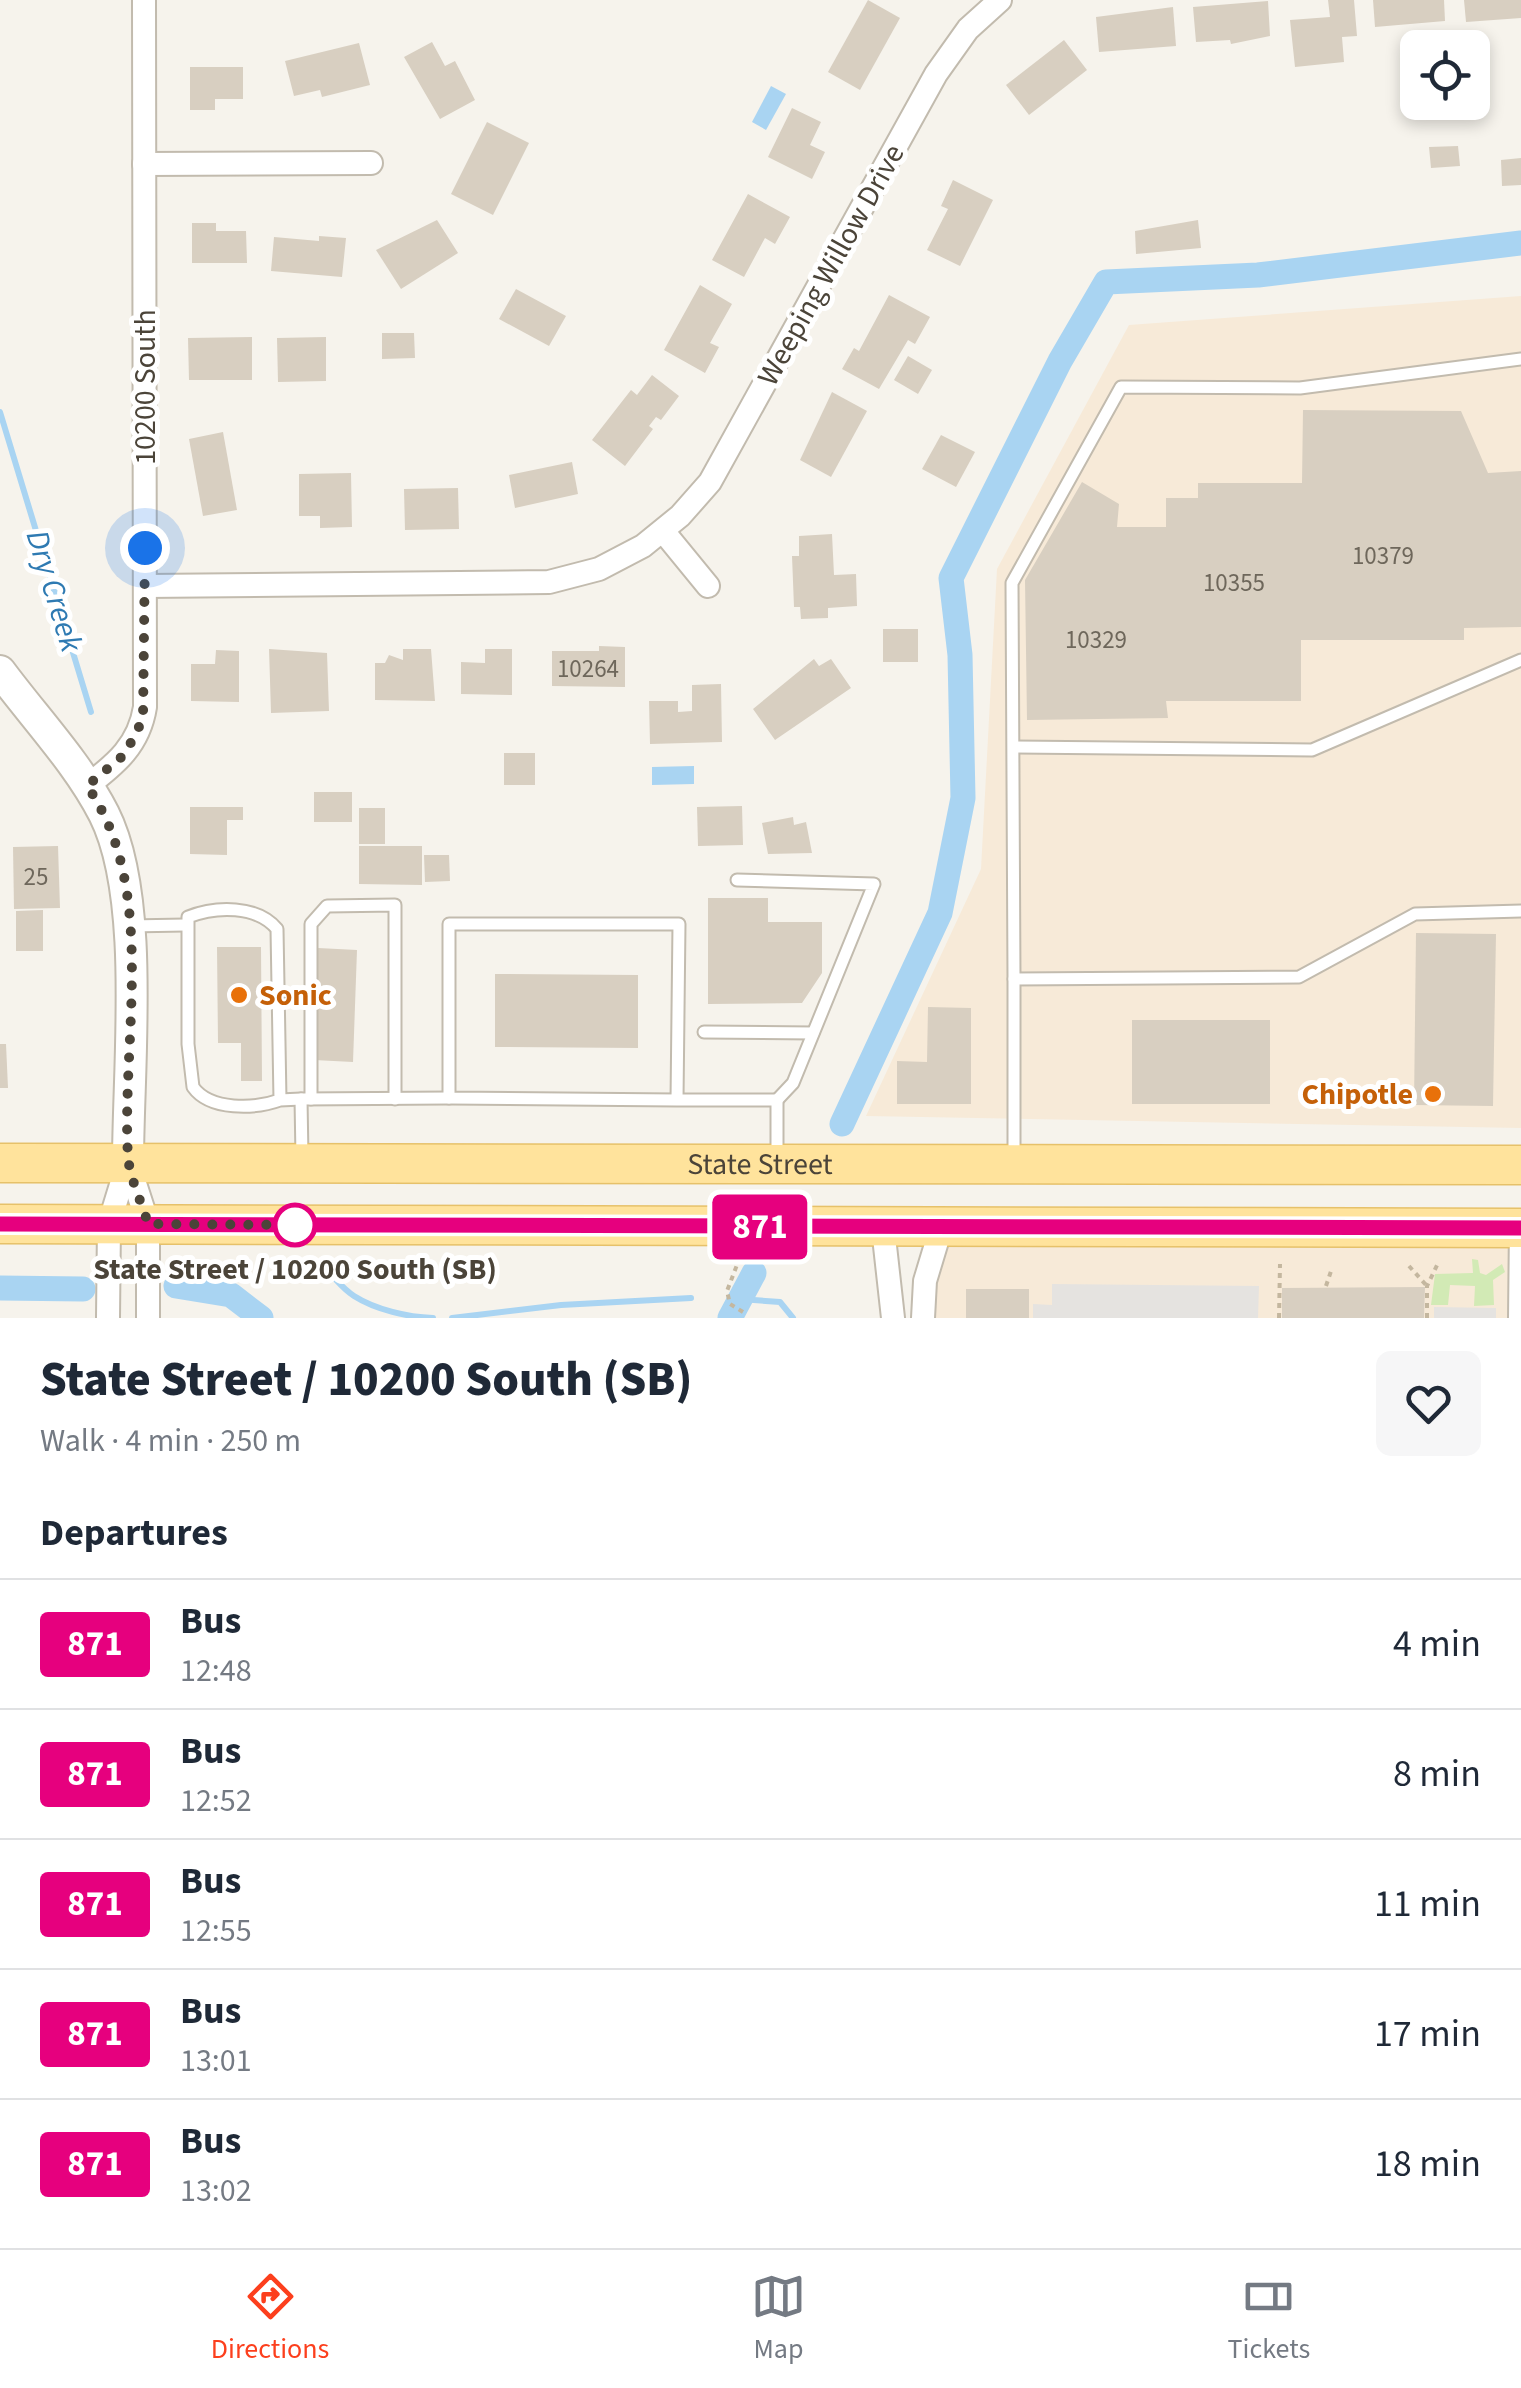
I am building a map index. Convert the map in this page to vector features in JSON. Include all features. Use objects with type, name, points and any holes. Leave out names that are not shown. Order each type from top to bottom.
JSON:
[{"type":"main road","name":"State Street","points":[[0,1162],[1521,1166]]},
{"type":"main road","name":"State Street","points":[[0,1224],[1521,1227]]},
{"type":"street","name":"10200 South","points":[[87,786],[125,754],[143,719],[144,0]]},
{"type":"street","name":"Weeping Willow Drive","points":[[145,586],[549,582],[598,569],[663,532],[696,500],[722,463],[936,74],[968,29],[1000,0]]},
{"type":"street","points":[[144,164],[371,163]]},
{"type":"street","points":[[663,532],[708,586]]},
{"type":"street","points":[[0,671],[87,786],[119,851],[129,926],[128,1162],[109,1224],[108,1318]]},
{"type":"street","points":[[128,1162],[148,1224],[148,1318]]},
{"type":"street","points":[[1520,1318],[1521,1227]]},
{"type":"street","points":[[882,1228],[893,1318]]},
{"type":"street","points":[[923,1318],[926,1281],[941,1228]]},
{"type":"lane","points":[[1014,1166],[1012,583],[1121,387],[1300,388],[1521,359]]},
{"type":"lane","points":[[1014,747],[1312,750],[1521,660]]},
{"type":"lane","points":[[736,880],[874,884],[793,1083],[777,1100],[777,1165]]},
{"type":"lane","points":[[302,1162],[311,924],[327,906],[394,905],[394,1099]]},
{"type":"lane","points":[[1014,979],[1299,977],[1416,914],[1521,911]]},
{"type":"lane","points":[[280,1100],[278,930],[260,913],[197,913],[188,917],[188,1062],[194,1087],[216,1104],[265,1105],[306,1099],[777,1100]]},
{"type":"lane","points":[[449,1098],[449,924],[679,924],[677,1100]]},
{"type":"lane","points":[[129,926],[185,925]]},
{"type":"lane","points":[[704,1032],[813,1034]]},
{"type":"path","points":[[742,1252],[728,1290],[730,1304],[744,1312]]},
{"type":"path","points":[[1427,1318],[1427,1286],[1439,1261]]},
{"type":"path","points":[[1279,1318],[1280,1264]]},
{"type":"path","points":[[1409,1266],[1427,1286]]},
{"type":"path","points":[[1326,1286],[1331,1272]]},
{"type":"shaded area","points":[[1521,296],[1521,1128],[866,1116],[981,869],[997,569],[1129,325]]},
{"type":"shaded area","points":[[934,1235],[1521,1236],[1521,1318],[933,1318]]},
{"type":"shaded area","points":[[1052,1284],[1259,1286],[1258,1318],[1033,1318],[1033,1304],[1052,1305]]},
{"type":"shaded area","points":[[1434,1307],[1496,1308],[1496,1318],[1434,1318]]},
{"type":"green space","points":[[1472,1259],[1478,1260],[1480,1273],[1486,1275],[1502,1264],[1505,1272],[1493,1280],[1494,1305],[1474,1306],[1475,1286],[1450,1285],[1448,1305],[1431,1305],[1435,1274],[1473,1273]]},
{"type":"water","points":[[771,86],[786,94],[766,130],[752,122]]},
{"type":"water","points":[[694,766],[694,784],[652,785],[652,767]]},
{"type":"building","points":[[868,0],[900,18],[860,90],[828,72]]},
{"type":"building","points":[[1328,0],[1354,0],[1357,36],[1342,37],[1344,62],[1295,67],[1290,20],[1330,17]]},
{"type":"building","points":[[1373,0],[1444,0],[1445,21],[1375,27]]},
{"type":"building","points":[[1464,0],[1521,0],[1521,18],[1466,22]]},
{"type":"building","points":[[1268,1],[1270,36],[1231,44],[1230,40],[1196,42],[1193,7]]},
{"type":"building","points":[[1173,7],[1176,46],[1099,52],[1096,17]]},
{"type":"building","points":[[1064,40],[1087,70],[1029,115],[1006,85]]},
{"type":"building","points":[[432,42],[445,66],[455,61],[475,100],[440,119],[404,57]]},
{"type":"building","points":[[359,43],[370,85],[322,97],[320,90],[294,96],[285,61]]},
{"type":"building","points":[[190,67],[243,67],[243,99],[215,99],[215,110],[190,110]]},
{"type":"building","points":[[792,108],[821,122],[810,145],[825,152],[812,179],[768,157]]},
{"type":"building","points":[[487,122],[529,143],[493,215],[451,194]]},
{"type":"building","points":[[1458,146],[1460,166],[1431,168],[1429,147]]},
{"type":"building","points":[[1521,158],[1521,185],[1502,186],[1501,160]]},
{"type":"building","points":[[953,180],[993,200],[960,266],[927,250],[948,209],[941,206]]},
{"type":"building","points":[[748,194],[790,217],[775,244],[765,238],[744,277],[712,260]]},
{"type":"building","points":[[437,220],[458,253],[401,289],[376,250]]},
{"type":"building","points":[[1198,220],[1201,248],[1136,254],[1135,231]]},
{"type":"building","points":[[192,223],[216,223],[216,231],[246,231],[247,263],[192,263]]},
{"type":"building","points":[[319,236],[346,238],[342,277],[271,271],[274,237],[319,241]]},
{"type":"building","points":[[700,285],[732,304],[710,343],[719,347],[705,373],[664,350]]},
{"type":"building","points":[[516,289],[566,316],[549,346],[499,319]]},
{"type":"building","points":[[889,295],[930,317],[915,344],[908,340],[879,389],[842,369],[854,348],[859,351]]},
{"type":"building","points":[[382,333],[414,333],[415,358],[382,359]]},
{"type":"building","points":[[252,337],[252,380],[189,380],[188,338]]},
{"type":"building","points":[[326,337],[326,381],[278,382],[277,338]]},
{"type":"building","points":[[908,356],[932,370],[918,394],[894,380]]},
{"type":"building","points":[[652,375],[679,396],[661,420],[656,417],[649,426],[653,429],[625,466],[592,440],[631,390],[637,395]]},
{"type":"building","points":[[832,392],[867,411],[831,477],[800,460]]},
{"type":"building","points":[[1303,410],[1461,411],[1488,473],[1521,471],[1521,627],[1464,628],[1464,640],[1301,640],[1301,701],[1166,701],[1168,718],[1027,720],[1025,580],[1082,482],[1119,504],[1117,527],[1166,527],[1166,498],[1198,498],[1198,483],[1302,483]]},
{"type":"building","points":[[223,432],[237,510],[203,516],[189,439]]},
{"type":"building","points":[[941,435],[975,452],[956,487],[922,469]]},
{"type":"building","points":[[572,462],[578,494],[515,508],[509,475]]},
{"type":"building","points":[[351,473],[352,527],[320,528],[320,516],[299,516],[299,474]]},
{"type":"building","points":[[458,488],[459,529],[405,530],[404,489]]},
{"type":"building","points":[[832,534],[834,575],[856,574],[857,606],[828,608],[828,618],[801,619],[800,607],[794,607],[792,556],[799,556],[799,536]]},
{"type":"building","points":[[883,629],[918,629],[918,662],[883,662]]},
{"type":"building","points":[[599,646],[625,647],[625,687],[552,686],[552,651],[599,651]]},
{"type":"building","points":[[269,649],[327,653],[329,711],[271,713]]},
{"type":"building","points":[[403,649],[431,649],[435,701],[375,700],[375,663],[385,663],[389,655],[403,660]]},
{"type":"building","points":[[485,649],[512,649],[512,695],[461,694],[461,662],[485,663]]},
{"type":"building","points":[[216,650],[239,651],[239,702],[191,701],[191,664],[215,664]]},
{"type":"building","points":[[814,659],[819,666],[831,659],[851,688],[775,740],[753,709]]},
{"type":"building","points":[[721,684],[722,742],[650,744],[649,701],[678,701],[678,712],[692,711],[692,685]]},
{"type":"building","points":[[504,753],[535,753],[535,785],[504,785]]},
{"type":"building","points":[[314,792],[352,792],[352,822],[314,822]]},
{"type":"building","points":[[742,806],[743,845],[698,846],[697,807]]},
{"type":"building","points":[[190,807],[243,807],[243,820],[227,820],[227,855],[190,854]]},
{"type":"building","points":[[359,808],[385,808],[385,844],[359,844]]},
{"type":"building","points":[[793,817],[794,825],[806,822],[812,853],[768,854],[762,823]]},
{"type":"building","points":[[58,846],[60,908],[14,909],[13,847]]},
{"type":"building","points":[[359,846],[422,846],[422,885],[359,884]]},
{"type":"building","points":[[424,855],[449,855],[450,881],[425,882]]},
{"type":"building","points":[[708,898],[768,898],[768,922],[822,922],[822,973],[802,1003],[708,1004]]},
{"type":"building","points":[[43,910],[43,951],[16,951],[16,911]]},
{"type":"building","points":[[1416,933],[1496,934],[1493,1106],[1414,1105]]},
{"type":"building","name":"Sonic","points":[[217,947],[261,947],[262,1081],[241,1081],[241,1043],[218,1043]]},
{"type":"building","points":[[318,948],[357,950],[353,1062],[314,1060]]},
{"type":"building","points":[[495,974],[638,975],[638,1048],[495,1047]]},
{"type":"building","points":[[928,1007],[971,1008],[971,1104],[897,1104],[897,1061],[927,1062]]},
{"type":"building","points":[[1132,1020],[1270,1020],[1270,1104],[1132,1104]]},
{"type":"building","points":[[0,1044],[6,1044],[8,1088],[0,1088]]},
{"type":"building","points":[[1425,1287],[1424,1318],[1282,1318],[1282,1288]]},
{"type":"building","points":[[966,1289],[1029,1289],[1029,1318],[966,1318]]},
{"type":"waterway","points":[[842,1124],[940,913],[963,798],[960,655],[951,578],[1060,361],[1106,282],[1258,275],[1521,243]]},
{"type":"waterway","name":"Dry Creek","points":[[0,412],[91,712]]},
{"type":"waterway","name":"Dry Creek","points":[[309,1261],[363,1301],[392,1312],[433,1318]]},
{"type":"waterway","points":[[730,1318],[754,1273]]},
{"type":"waterway","points":[[176,1286],[231,1295],[261,1318]]},
{"type":"waterway","points":[[0,1288],[83,1289]]},
{"type":"waterway","points":[[0,1288],[83,1289]]},
{"type":"waterway","name":"Dry Creek","points":[[452,1318],[561,1305],[691,1298]]},
{"type":"waterway","points":[[740,1299],[780,1302],[793,1318]]},
{"type":"bus line","name":"871","points":[[0,1224],[1521,1228]]},
{"type":"place","name":"Sonic","points":[[239,995]]},
{"type":"place","name":"Chipotle","points":[[1433,1094]]},
{"type":"place","name":"State Street / 10200 South (SB)","points":[[295,1225]]},
{"type":"route","points":[[145,548],[143,719],[125,754],[87,786],[119,851],[128,900],[128,1162],[148,1224],[295,1225]]}]
